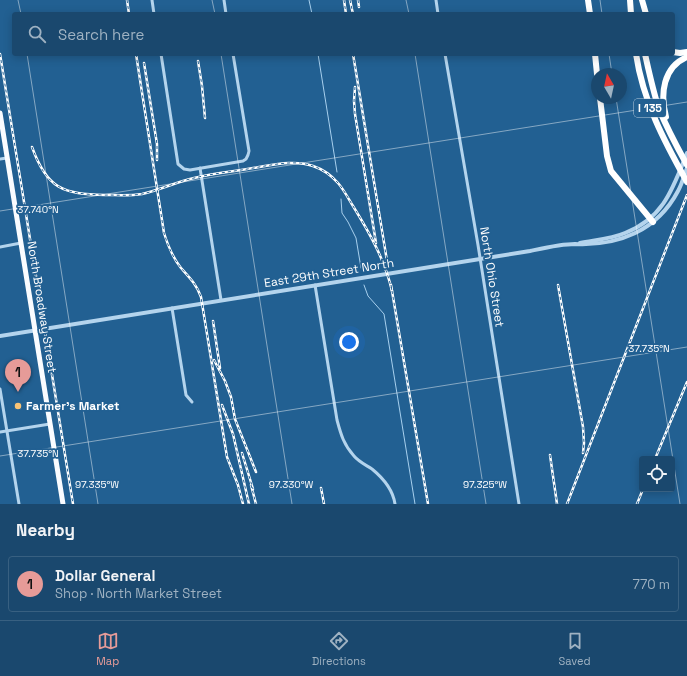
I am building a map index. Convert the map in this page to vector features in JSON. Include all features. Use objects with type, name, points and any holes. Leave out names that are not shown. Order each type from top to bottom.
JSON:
[{"type":"highway","points":[[588,0],[590,12]]},
{"type":"highway","points":[[630,0],[631,12]]},
{"type":"highway","points":[[641,0],[641,12]]},
{"type":"highway","points":[[641,0],[645,12]]},
{"type":"highway","points":[[675,52],[687,52]]},
{"type":"highway","points":[[595,56],[596,68]]},
{"type":"highway","name":"I 135","points":[[636,56],[642,82],[660,132],[687,182]]},
{"type":"highway","name":"I 135","points":[[645,56],[654,93],[670,132],[687,165]]},
{"type":"highway","points":[[670,132],[663,103],[665,81],[673,66],[687,57]]},
{"type":"highway","points":[[601,104],[609,166],[613,175],[653,220]]},
{"type":"main road","name":"North Broadway Street","points":[[0,113],[63,504]]},
{"type":"street","points":[[152,0],[154,12]]},
{"type":"street","points":[[224,0],[226,12]]},
{"type":"street","points":[[436,0],[438,12]]},
{"type":"street","points":[[161,56],[178,164],[181,168],[190,170],[243,161],[247,158],[249,151],[233,56]]},
{"type":"street","name":"North Ohio Street","points":[[445,56],[480,259],[519,504]]},
{"type":"street","points":[[653,220],[674,188],[687,153]]},
{"type":"street","points":[[0,159],[7,158]]},
{"type":"street","points":[[200,168],[221,300]]},
{"type":"street","points":[[653,220],[665,211],[679,190],[687,168]]},
{"type":"street","name":"East 29th Street North","points":[[0,336],[576,244],[625,233],[653,220]]},
{"type":"street","points":[[0,247],[21,243]]},
{"type":"street","points":[[315,285],[337,420],[342,438],[355,458],[373,470],[387,484],[396,504]]},
{"type":"street","points":[[172,308],[186,395],[192,402]]},
{"type":"street","points":[[0,388],[19,504]]},
{"type":"street","points":[[0,432],[50,424]]},
{"type":"waterway","points":[[309,0],[312,12]]},
{"type":"waterway","points":[[318,56],[337,172]]},
{"type":"waterway","points":[[341,199],[342,213],[356,238],[361,268]]},
{"type":"waterway","points":[[364,285],[368,296],[384,314],[415,504]]},
{"type":"railway","points":[[127,0],[129,12]]},
{"type":"railway","points":[[344,0],[346,12]]},
{"type":"railway","points":[[350,0],[353,12]]},
{"type":"railway","points":[[358,0],[359,7]]},
{"type":"railway","points":[[0,54],[73,504]]},
{"type":"railway","points":[[136,56],[164,233],[176,260],[195,285],[201,297],[227,457],[238,485],[243,504]]},
{"type":"railway","points":[[353,56],[388,267]]},
{"type":"railway","points":[[198,61],[205,118]]},
{"type":"railway","points":[[144,63],[157,144],[157,160]]},
{"type":"railway","points":[[355,87],[355,114],[376,243]]},
{"type":"railway","points":[[32,147],[44,172],[58,186],[78,193],[90,194],[142,194],[194,178],[280,164],[300,163],[316,167],[333,178],[346,194],[376,247],[385,268],[392,291]]},
{"type":"railway","points":[[567,504],[687,195]]},
{"type":"railway","points":[[391,285],[428,504]]},
{"type":"railway","points":[[558,285],[583,427],[583,453]]},
{"type":"railway","points":[[213,321],[220,368]]},
{"type":"railway","points":[[214,360],[225,381],[231,397],[235,419],[256,472]]},
{"type":"railway","points":[[656,456],[687,382]]},
{"type":"railway","points":[[222,405],[233,434],[249,504]]},
{"type":"railway","points":[[242,453],[253,489]]},
{"type":"railway","points":[[550,455],[557,504]]},
{"type":"railway","points":[[251,485],[256,504]]},
{"type":"railway","points":[[321,488],[324,504]]},
{"type":"railway","points":[[637,504],[642,492]]},
{"type":"place","name":"Dollar General","points":[[18,392]]},
{"type":"place","name":"Farmer's Market","points":[[18,406]]}]
